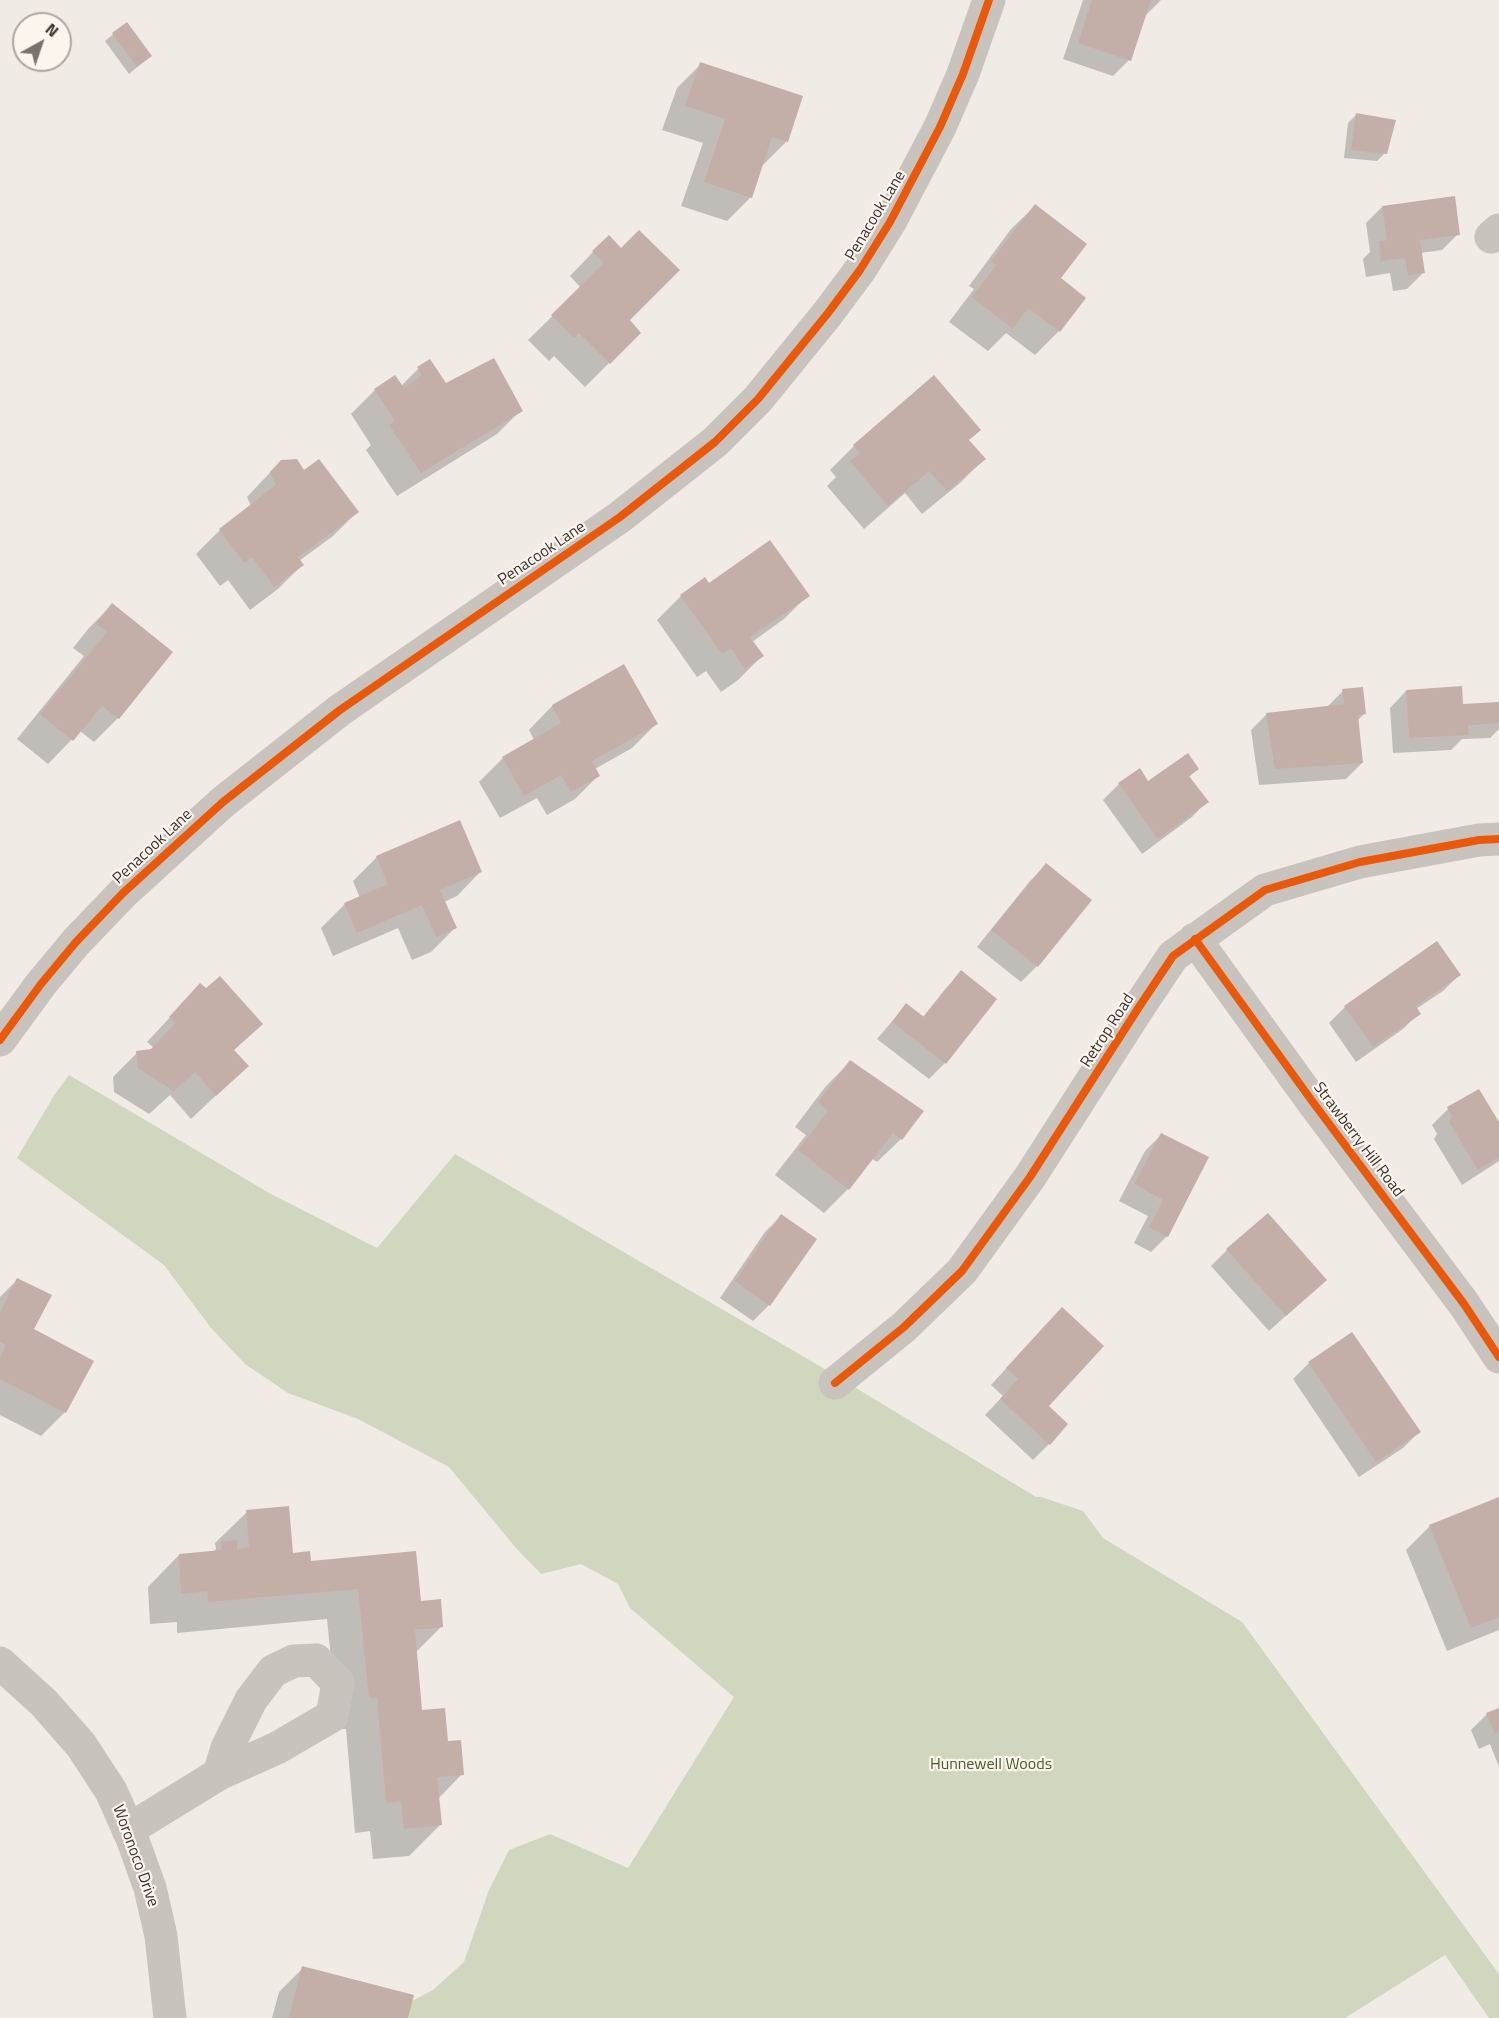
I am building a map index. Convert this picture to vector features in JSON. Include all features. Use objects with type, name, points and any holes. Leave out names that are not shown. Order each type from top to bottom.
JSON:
[{"type":"street","name":"Penacook Lane","points":[[0,1040],[41,984],[76,942],[123,893],[223,802],[340,710],[620,517],[715,442],[758,399],[828,313],[860,270],[890,222],[940,127],[963,74],[989,0]]},
{"type":"street","name":"Retrop Road","points":[[835,1383],[904,1327],[962,1271],[1030,1178],[1173,956],[1265,890],[1360,862],[1479,840],[1499,839]]},
{"type":"street","name":"Strawberry Hill Road","points":[[1196,939],[1312,1101],[1464,1304],[1499,1357]]},
{"type":"street","name":"Woronoco Drive","points":[[0,1663],[44,1703],[81,1745],[111,1791],[150,1888],[160,1936],[170,2018]]},
{"type":"street","points":[[128,1830],[219,1774]]},
{"type":"green space","name":"Hunnewell Woods","points":[[69,1075],[269,1193],[377,1248],[455,1154],[818,1365],[1036,1497],[1083,1511],[1103,1538],[1242,1622],[1499,1974],[1499,2018],[1489,2018],[1445,1955],[1345,2018],[382,2018],[433,1990],[464,1962],[489,1890],[509,1850],[550,1834],[628,1868],[734,1697],[630,1608],[618,1584],[581,1564],[541,1574],[516,1548],[449,1467],[358,1419],[288,1393],[245,1364],[211,1328],[164,1265],[17,1158]]},
{"type":"building","points":[[1092,0],[1151,0],[1131,61],[1078,43]]},
{"type":"building","points":[[127,22],[152,56],[137,67],[112,33]]},
{"type":"building","points":[[700,62],[803,96],[788,142],[772,137],[752,198],[704,182],[725,119],[685,106]]},
{"type":"building","points":[[1356,113],[1396,120],[1387,154],[1351,150]]},
{"type":"building","points":[[1455,196],[1460,235],[1420,240],[1425,273],[1408,275],[1405,258],[1381,261],[1379,241],[1387,240],[1382,206]]},
{"type":"building","points":[[1035,204],[1087,244],[1061,278],[1086,298],[1060,332],[1028,308],[1013,329],[972,297],[996,265],[991,261]]},
{"type":"building","points":[[639,230],[680,270],[630,320],[641,333],[610,364],[579,333],[574,338],[551,315],[604,263],[592,251],[609,235],[621,248]]},
{"type":"building","points":[[494,358],[523,411],[421,473],[389,425],[395,421],[374,389],[395,375],[404,388],[422,375],[417,367],[430,359],[446,383]]},
{"type":"building","points":[[934,375],[981,430],[969,440],[986,459],[947,491],[929,471],[888,506],[850,461],[860,453],[853,445]]},
{"type":"building","points":[[297,459],[304,470],[319,459],[359,512],[298,557],[304,565],[274,587],[252,557],[244,563],[219,529],[276,485],[270,472],[281,460]]},
{"type":"building","points":[[770,540],[810,596],[750,637],[764,656],[745,669],[731,648],[722,654],[680,595],[705,577],[709,583]]},
{"type":"building","points":[[112,603],[173,652],[119,719],[102,706],[73,741],[40,714],[107,632],[96,623]]},
{"type":"building","points":[[624,664],[658,724],[592,761],[600,776],[571,792],[561,775],[524,796],[502,757],[561,723],[552,705]]},
{"type":"building","points":[[1462,686],[1463,704],[1499,702],[1499,723],[1468,725],[1469,735],[1409,738],[1406,690]]},
{"type":"building","points":[[1363,687],[1366,714],[1358,715],[1363,763],[1275,769],[1266,713],[1344,704],[1342,689]]},
{"type":"building","points":[[1188,753],[1199,769],[1189,776],[1209,802],[1158,839],[1118,783],[1140,768],[1148,781]]},
{"type":"building","points":[[460,820],[482,872],[440,890],[457,928],[436,937],[422,905],[357,933],[344,903],[388,884],[376,856]]},
{"type":"building","points":[[1046,863],[1092,900],[1038,967],[991,930]]},
{"type":"building","points":[[1437,941],[1461,975],[1416,1006],[1421,1014],[1373,1047],[1344,1006]]},
{"type":"building","points":[[961,970],[997,999],[946,1064],[892,1022],[906,1003],[924,1017]]},
{"type":"building","points":[[220,976],[263,1024],[234,1050],[249,1066],[216,1096],[195,1072],[174,1091],[138,1068],[136,1051],[151,1049],[176,1023],[169,1017],[200,983],[206,988]]},
{"type":"building","points":[[850,1060],[924,1111],[902,1140],[893,1133],[849,1190],[798,1150],[828,1111],[818,1102]]},
{"type":"building","points":[[1479,1089],[1499,1122],[1499,1157],[1478,1170],[1449,1122],[1452,1117],[1447,1107]]},
{"type":"building","points":[[1161,1133],[1209,1157],[1168,1237],[1149,1227],[1163,1200],[1134,1184]]},
{"type":"building","points":[[1268,1213],[1327,1280],[1286,1316],[1226,1249]]},
{"type":"building","points":[[781,1214],[817,1239],[770,1306],[735,1281]]},
{"type":"building","points":[[17,1278],[52,1295],[34,1329],[94,1361],[66,1413],[0,1379],[0,1357],[6,1345],[0,1342],[0,1312]]},
{"type":"building","points":[[1062,1307],[1104,1346],[1049,1406],[1068,1424],[1050,1445],[1000,1399],[1018,1379],[1006,1368]]},
{"type":"building","points":[[1352,1332],[1421,1432],[1376,1462],[1308,1362]]},
{"type":"building","points":[[1499,1497],[1499,1617],[1471,1628],[1429,1525]]},
{"type":"building","points":[[289,1506],[293,1553],[310,1551],[311,1561],[416,1551],[421,1601],[441,1599],[443,1627],[415,1630],[422,1710],[445,1708],[448,1741],[461,1740],[464,1775],[437,1777],[442,1825],[404,1829],[401,1801],[386,1803],[377,1698],[369,1698],[358,1589],[208,1602],[207,1591],[181,1594],[179,1554],[222,1550],[221,1542],[237,1540],[237,1549],[249,1547],[246,1510]]},
{"type":"building","points":[[1499,1708],[1499,1732],[1495,1734],[1486,1713]]},
{"type":"building","points":[[302,1966],[414,1995],[408,2018],[289,2018]]},
{"type":"cycle path","points":[[0,1040],[41,984],[76,942],[123,893],[223,802],[340,710],[620,517],[715,442],[758,399],[828,313],[860,270],[890,222],[940,127],[963,74],[989,0]]},
{"type":"cycle path","points":[[835,1383],[904,1327],[962,1271],[1030,1177],[1173,956],[1265,890],[1360,862],[1479,840],[1499,839]]},
{"type":"cycle path","points":[[1195,939],[1312,1101],[1464,1304],[1499,1357]]}]
